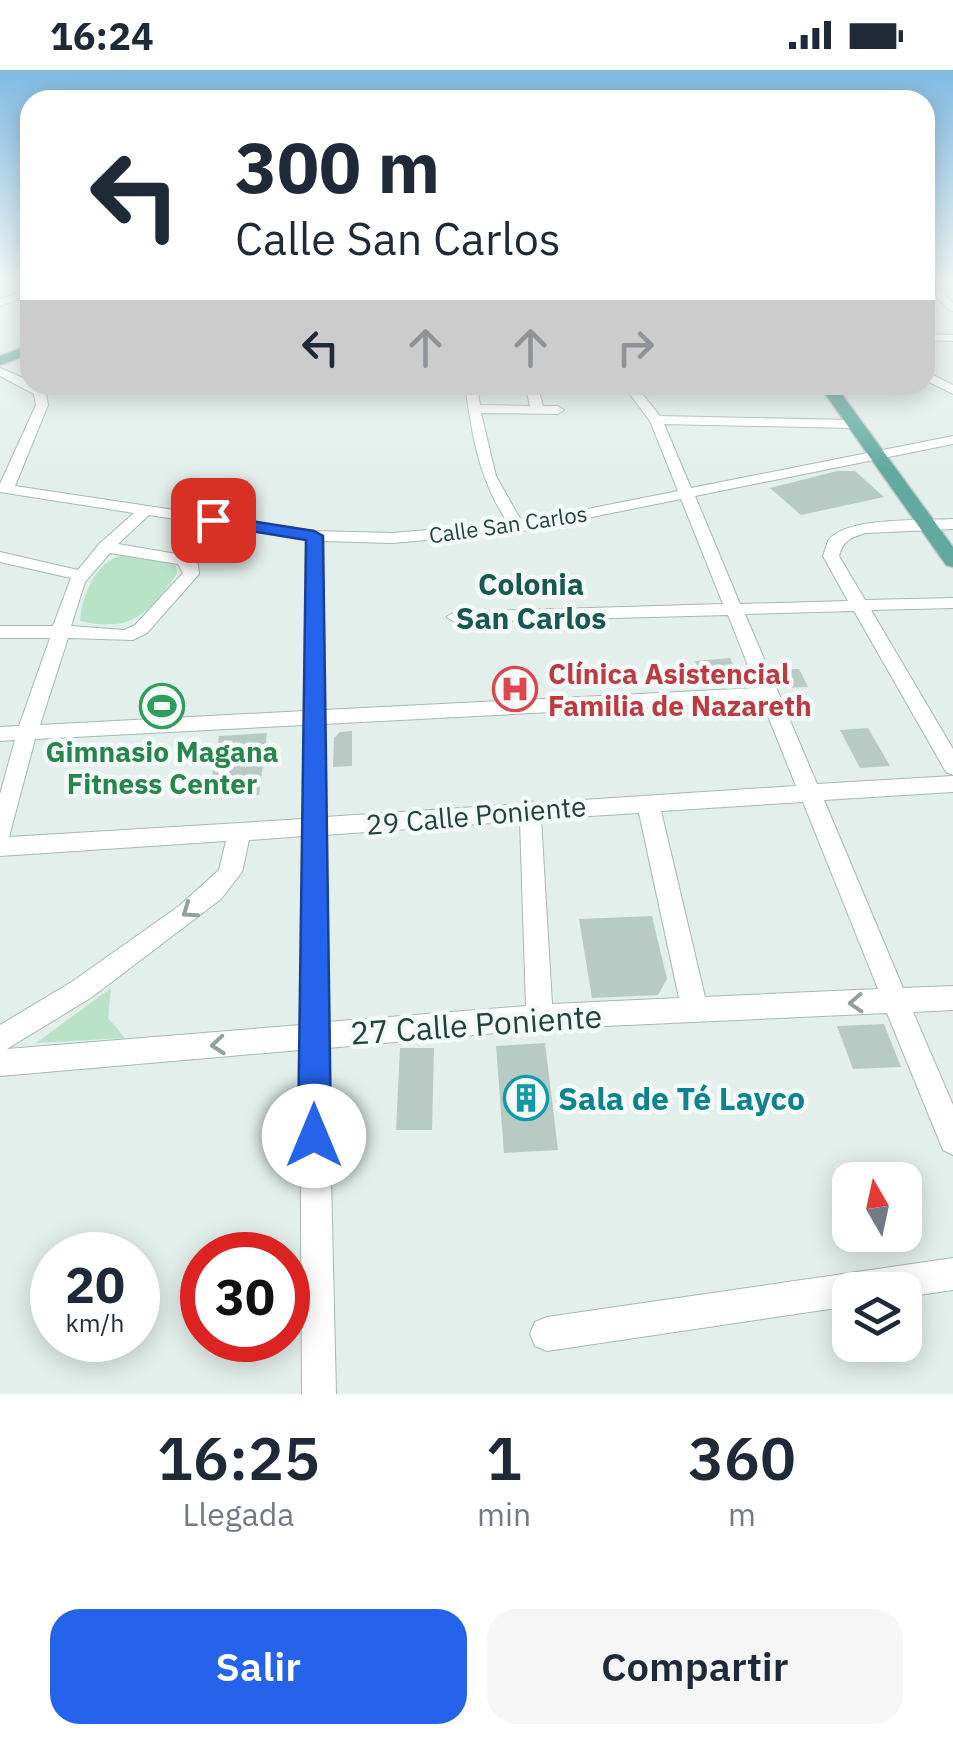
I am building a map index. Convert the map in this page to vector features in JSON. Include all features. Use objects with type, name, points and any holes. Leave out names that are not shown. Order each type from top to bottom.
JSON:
[{"type":"main road","points":[[833,395],[953,561]]},
{"type":"street","points":[[4,488],[42,405],[40,395]]},
{"type":"street","points":[[472,395],[485,472],[492,490],[518,528]]},
{"type":"street","points":[[534,395],[538,409]]},
{"type":"street","points":[[637,395],[656,420],[953,1140]]},
{"type":"street","points":[[474,409],[558,410]]},
{"type":"street","points":[[656,420],[852,424]]},
{"type":"street","name":"Calle San Carlos","points":[[4,488],[314,536],[392,538],[518,528],[953,440]]},
{"type":"street","points":[[0,834],[27,732],[81,575],[146,510]]},
{"type":"street","points":[[953,524],[858,529],[835,542],[831,556],[953,767]]},
{"type":"street","points":[[314,536],[319,1394]]},
{"type":"street","points":[[0,632],[132,634],[192,571],[183,560],[105,547]]},
{"type":"street","points":[[0,557],[32,568],[81,575]]},
{"type":"street","points":[[456,617],[953,602]]},
{"type":"street","points":[[0,734],[767,694]]},
{"type":"street","name":"29 Calle Poniente","points":[[0,847],[953,784]]},
{"type":"street","points":[[648,802],[695,1010]]},
{"type":"street","points":[[530,809],[540,1017]]},
{"type":"street","points":[[0,1039],[212,894],[232,868],[239,833]]},
{"type":"street","name":"27 Calle Poniente","points":[[0,1062],[540,1017],[953,998]]},
{"type":"street","points":[[547,1334],[953,1274]]},
{"type":"green space","points":[[121,556],[169,563],[176,566],[177,574],[157,600],[137,617],[113,624],[80,621],[91,582],[104,565]]},
{"type":"green space","points":[[111,988],[108,1018],[125,1038],[36,1043]]},
{"type":"building","points":[[837,471],[855,471],[884,497],[801,515],[770,488]]},
{"type":"building","points":[[730,658],[742,684],[707,687],[695,661]]},
{"type":"building","points":[[799,669],[808,687],[780,688],[773,670]]},
{"type":"building","points":[[868,728],[890,766],[860,768],[840,730]]},
{"type":"building","points":[[352,731],[352,766],[333,767],[334,738],[340,732]]},
{"type":"building","points":[[267,733],[259,795],[208,798],[219,736]]},
{"type":"building","points":[[652,916],[667,979],[658,995],[592,998],[579,919]]},
{"type":"building","points":[[884,1024],[901,1067],[853,1069],[837,1026]]},
{"type":"building","name":"Sala de Té Layco","points":[[545,1043],[558,1150],[504,1153],[496,1046]]},
{"type":"building","points":[[400,1048],[434,1048],[432,1130],[396,1130]]},
{"type":"place","name":"Clínica Asistencial Familia de Nazareth","points":[[515,689]]},
{"type":"place","name":"Gimnasio Magana Fitness Center","points":[[162,706]]},
{"type":"place","name":"Sala de Té Layco","points":[[526,1098]]},
{"type":"district","name":"Colonia San Carlos","points":[[531,600]]},
{"type":"route","points":[[213,520],[314,536],[314,1136]]}]
